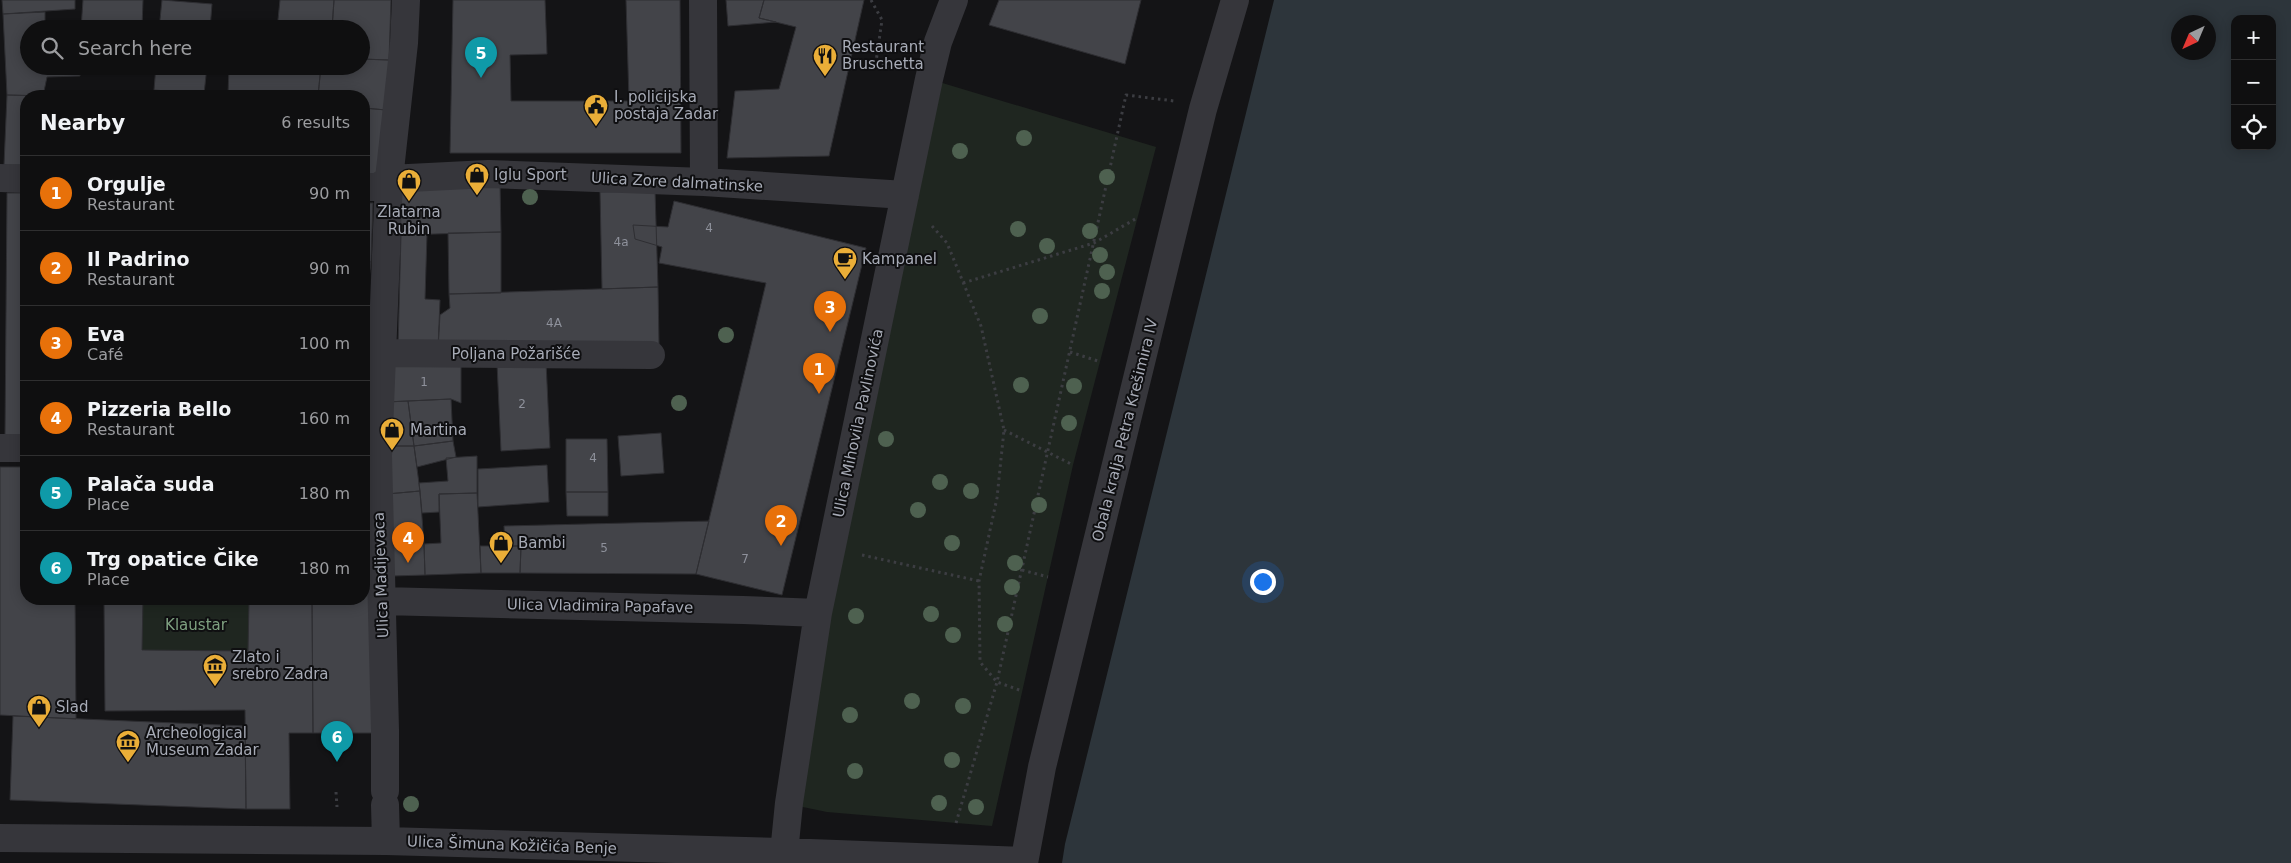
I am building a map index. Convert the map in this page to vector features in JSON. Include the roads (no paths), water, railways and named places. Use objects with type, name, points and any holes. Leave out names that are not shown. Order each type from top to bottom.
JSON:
[{"type":"street","name":"Ulica Madijevaca","points":[[391,849],[385,798],[378,456],[381,353],[376,183],[404,43],[406,0]]},
{"type":"street","points":[[703,0],[704,182]]},
{"type":"street","name":"Ulica Mihovila Pavlinovića","points":[[783,857],[818,613],[929,79],[938,42],[954,0]]},
{"type":"street","name":"Obala kralja Petra Krešimira IV","points":[[1024,862],[1042,767],[1203,109],[1235,0]]},
{"type":"street","name":"Ulica Zore dalmatinske","points":[[376,183],[488,174],[704,182],[905,195]]},
{"type":"street","points":[[0,178],[20,179]]},
{"type":"street","name":"Poljana Požarišće","points":[[381,353],[651,355]]},
{"type":"street","points":[[0,448],[20,448]]},
{"type":"street","name":"Ulica Vladimira Papafave","points":[[382,601],[818,613]]},
{"type":"street","name":"Ulica Šimuna Kožičića Benje","points":[[0,838],[391,849],[1024,862]]},
{"type":"place","name":"Restaurant Bruschetta","points":[[825,77]]},
{"type":"place","name":"Palača suda","points":[[481,78]]},
{"type":"place","name":"I. policijska postaja Zadar","points":[[596,127]]},
{"type":"place","name":"Iglu Sport","points":[[477,196]]},
{"type":"place","name":"Zlatarna Rubin","points":[[409,202]]},
{"type":"place","name":"Kampanel","points":[[845,280]]},
{"type":"place","name":"Eva","points":[[830,332]]},
{"type":"place","name":"Orgulje","points":[[819,394]]},
{"type":"place","name":"Martina","points":[[392,451]]},
{"type":"place","name":"Il Padrino","points":[[781,546]]},
{"type":"place","name":"Pizzeria Bello","points":[[408,563]]},
{"type":"place","name":"Bambi","points":[[501,564]]},
{"type":"place","name":"Zlato i srebro Zadra","points":[[215,687]]},
{"type":"place","name":"Slad","points":[[39,728]]},
{"type":"place","name":"Trg opatice Čike","points":[[337,762]]},
{"type":"place","name":"Archeological Museum Zadar","points":[[128,763]]},
{"type":"park label","name":"Klaustar","points":[[196,625]]}]
